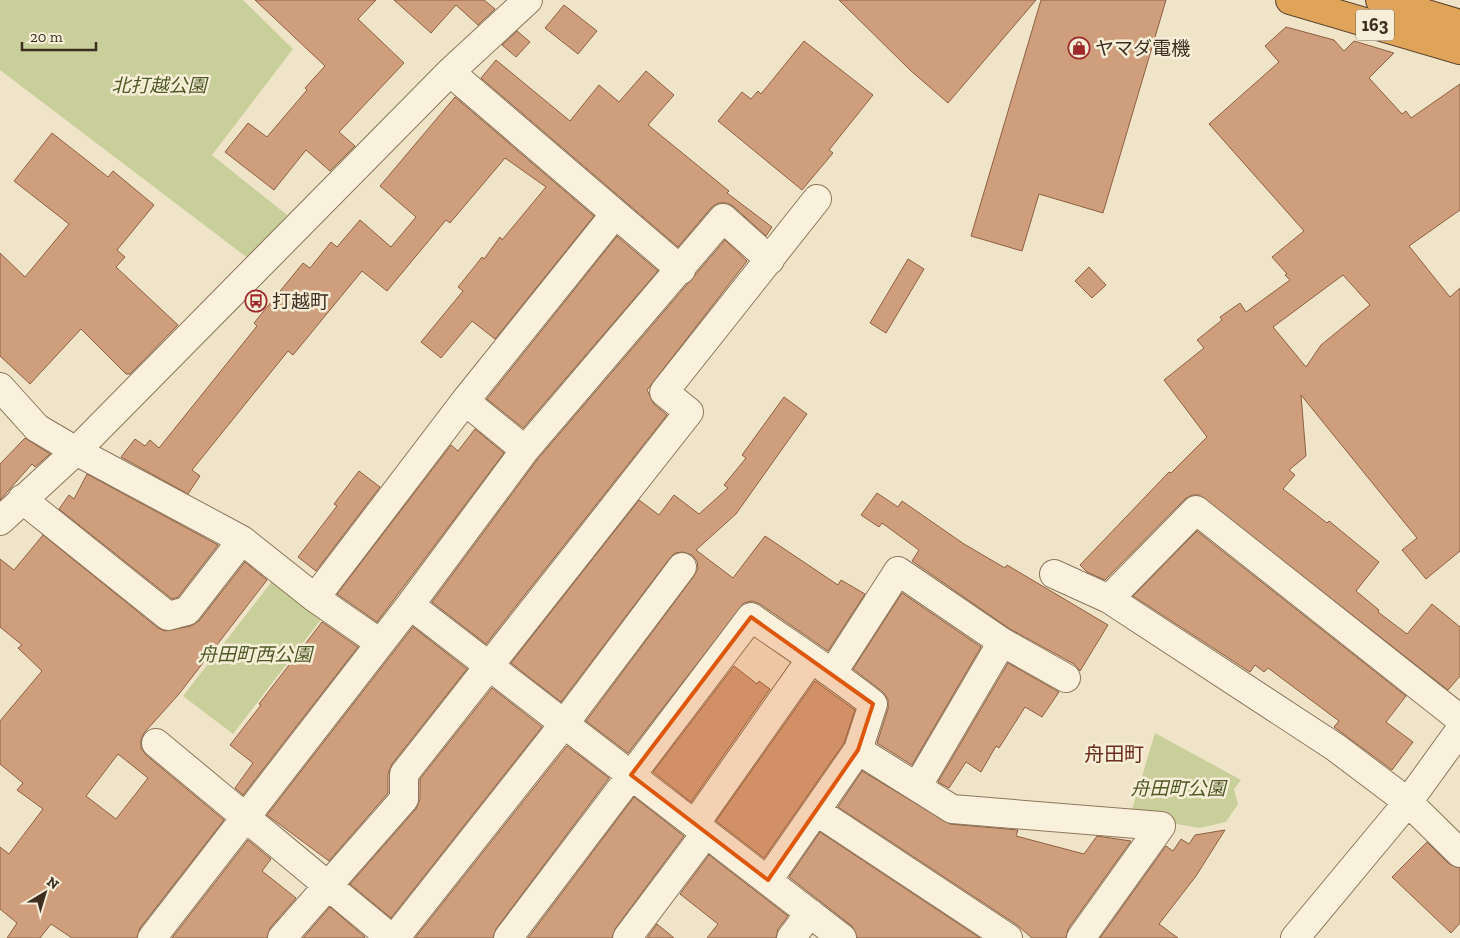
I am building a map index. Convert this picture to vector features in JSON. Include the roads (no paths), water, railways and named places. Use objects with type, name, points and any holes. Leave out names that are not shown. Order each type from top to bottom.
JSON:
[{"type":"highway","name":"163","points":[[1290,0],[1460,50]]},
{"type":"highway","name":"163","points":[[1380,0],[1460,24]]},
{"type":"street","points":[[0,521],[76,451],[450,72],[528,0]]},
{"type":"street","points":[[450,72],[681,270]]},
{"type":"street","points":[[282,938],[330,886],[404,799],[404,774],[689,412],[664,392],[817,199]]},
{"type":"street","points":[[315,598],[466,401],[616,214]]},
{"type":"street","points":[[152,938],[410,605],[526,450],[681,270],[723,218],[770,260]]},
{"type":"street","points":[[0,387],[37,428],[242,540],[315,598],[380,644]]},
{"type":"street","points":[[466,401],[526,450]]},
{"type":"street","points":[[22,499],[168,616],[188,611],[242,540]]},
{"type":"street","points":[[1109,599],[1196,510],[1460,719]]},
{"type":"street","points":[[156,743],[393,938],[564,724],[682,567]]},
{"type":"street","points":[[627,938],[701,829],[822,666],[898,571],[1002,642],[1066,678]]},
{"type":"street","points":[[1054,574],[1109,599],[1336,747],[1408,802],[1460,853]]},
{"type":"street","points":[[410,605],[842,938]]},
{"type":"street","points":[[508,938],[751,617],[873,704],[858,750],[768,880]]},
{"type":"street","points":[[917,787],[1002,642]]},
{"type":"street","points":[[1294,938],[1408,802],[1460,730]]},
{"type":"street","points":[[858,750],[952,809],[1161,826],[1080,938]]},
{"type":"street","points":[[816,811],[1008,938]]},
{"type":"street","points":[[791,938],[810,914]]},
{"type":"place","name":"ヤマダ電機","points":[[1079,48]]},
{"type":"place","name":"打越町","points":[[256,301]]},
{"type":"district","name":"舟田町","points":[[1114,754]]},
{"type":"park label","name":"北打越公園","points":[[159,85]]},
{"type":"park label","name":"舟田町西公園","points":[[255,654]]},
{"type":"park label","name":"舟田町公園","points":[[1178,788]]}]
